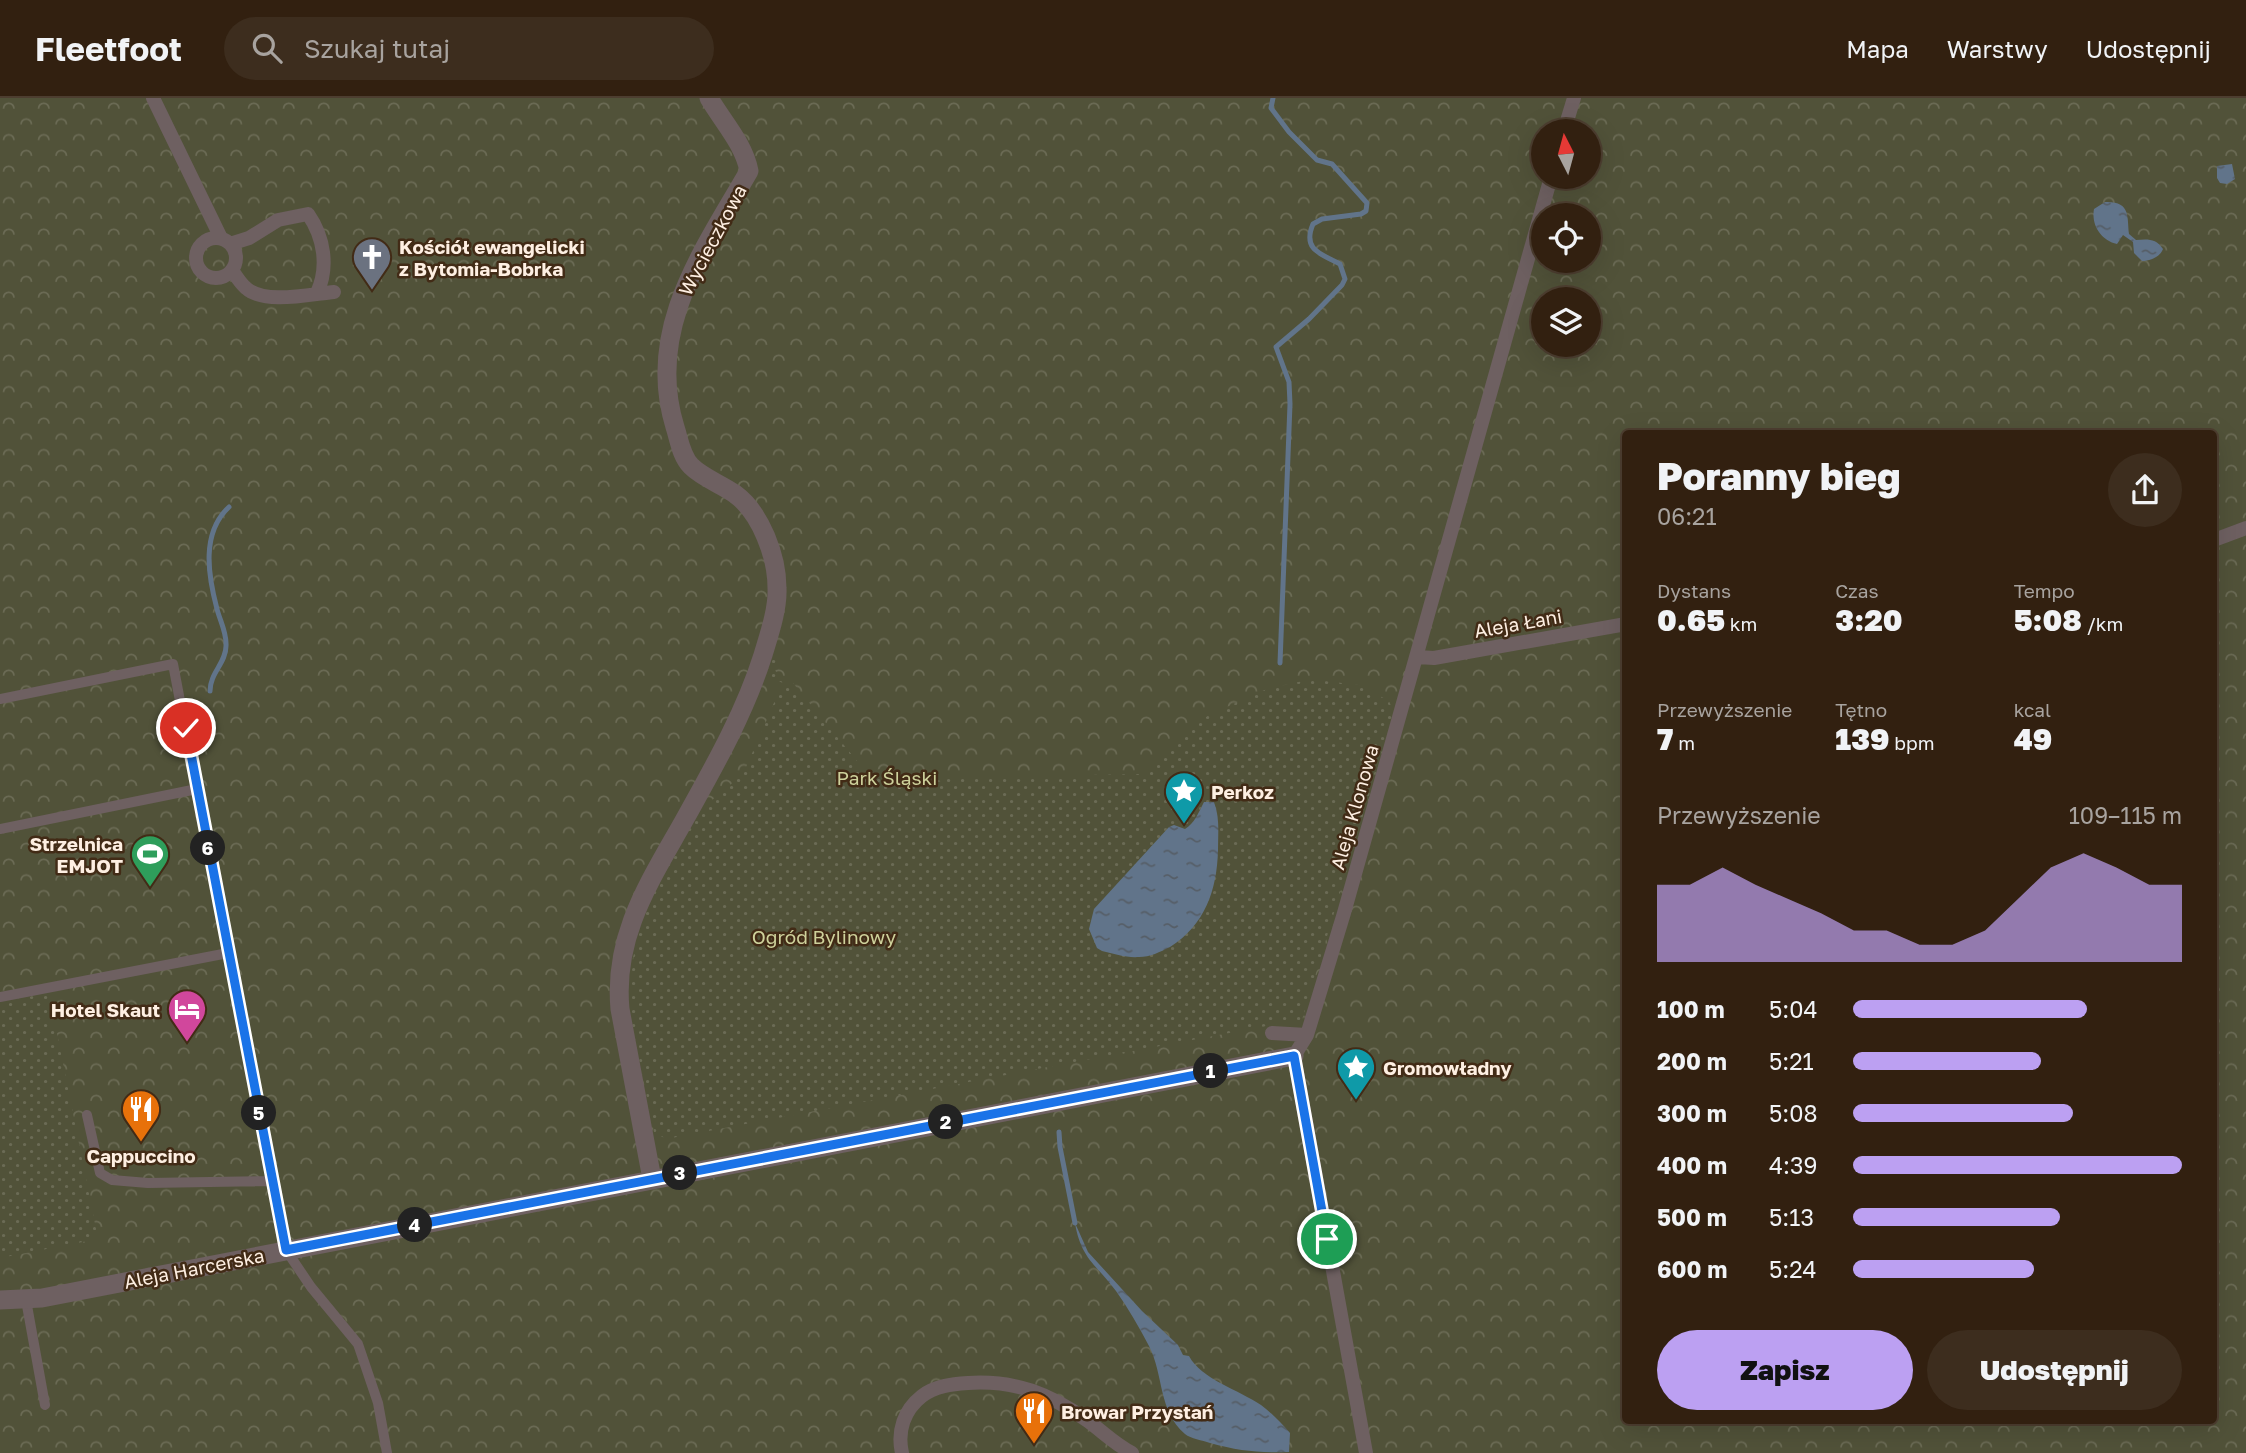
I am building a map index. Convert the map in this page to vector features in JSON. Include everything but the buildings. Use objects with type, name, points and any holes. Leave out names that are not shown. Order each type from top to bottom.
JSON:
[{"type":"street","points":[[153,98],[225,241],[236,255],[232,270],[223,277],[212,278],[202,272],[197,263],[197,253],[209,239],[225,241],[249,238],[278,220],[308,214],[319,229],[324,268],[323,281],[317,293]]},
{"type":"street","name":"Wycieczkowa","points":[[652,1179],[620,1009],[621,963],[626,934],[646,889],[740,715],[755,681],[777,588],[766,538],[750,507],[736,494],[690,465],[683,454],[669,404],[666,369],[676,308],[695,268],[749,172],[740,145],[709,98]]},
{"type":"street","points":[[1568,119],[1574,98]]},
{"type":"street","name":"Aleja Klonowa","points":[[1294,1056],[1307,1035],[1417,657],[1548,189]]},
{"type":"street","points":[[232,270],[247,289],[258,296],[280,297],[334,292]]},
{"type":"street","points":[[2217,539],[2246,528]]},
{"type":"street","name":"Aleja Łani","points":[[1417,657],[1434,658],[1622,625]]},
{"type":"street","points":[[1272,1033],[1307,1035]]},
{"type":"street","points":[[1294,1056],[1366,1453]]},
{"type":"street","name":"Aleja Harcerska","points":[[0,1300],[26,1300],[1294,1056]]},
{"type":"street","points":[[902,1453],[901,1429],[915,1401],[930,1390],[980,1382],[998,1383],[1044,1394],[1132,1453]]},
{"type":"lane","points":[[0,699],[173,664],[286,1250],[311,1287],[358,1344],[379,1403],[387,1453]]},
{"type":"lane","points":[[0,829],[197,789]]},
{"type":"lane","points":[[0,997],[228,953]]},
{"type":"lane","points":[[87,1115],[100,1173],[112,1180],[148,1183],[273,1181]]},
{"type":"lane","points":[[26,1300],[45,1405]]},
{"type":"green space","name":"Park Śląski","points":[[0,98],[2246,98],[2246,1453],[0,1453]]},
{"type":"green space","name":"Ogród Bylinowy","points":[[770,652],[779,664],[774,669],[783,681],[788,677],[866,772],[885,768],[905,777],[922,790],[949,777],[1146,774],[1183,732],[1209,715],[1267,689],[1303,681],[1359,685],[1389,701],[1394,713],[1301,1023],[1277,1024],[666,1139],[654,1132],[628,1005],[636,936],[653,894],[699,811],[743,774],[783,683],[764,675]],"holes":[[[1204,802],[1219,815],[1217,873],[1118,955],[1097,947],[1094,909],[1169,827],[1188,827]]]},
{"type":"green space","points":[[49,993],[98,1239],[0,1258],[0,1002]]},
{"type":"water","points":[[2232,164],[2235,179],[2227,184],[2220,183],[2217,166]]},
{"type":"water","points":[[2105,202],[2113,202],[2123,207],[2129,234],[2136,240],[2154,241],[2163,249],[2160,254],[2142,261],[2134,253],[2133,242],[2123,235],[2117,244],[2106,239],[2098,231],[2093,215],[2094,209]]},
{"type":"water","name":"Perkoz","points":[[1204,802],[1214,802],[1216,808],[1217,865],[1207,905],[1192,928],[1170,947],[1151,955],[1125,956],[1097,948],[1089,929],[1094,909],[1169,827],[1174,825],[1185,829],[1191,824]]},
{"type":"water","points":[[1075,1223],[1088,1252],[1142,1311],[1178,1345],[1183,1355],[1189,1356],[1211,1378],[1261,1405],[1290,1433],[1289,1452],[1249,1451],[1220,1446],[1190,1437],[1176,1425],[1166,1404],[1149,1346],[1120,1297],[1085,1253]]},
{"type":"waterway","points":[[1273,98],[1271,108],[1289,132],[1317,160],[1332,164],[1367,203],[1366,211],[1361,214],[1322,219],[1313,224],[1310,233],[1312,245],[1320,254],[1340,264],[1345,279],[1309,319],[1276,347],[1289,382],[1290,404],[1280,663]]},
{"type":"waterway","points":[[210,691],[212,679],[224,658],[226,641],[214,596],[209,555],[214,529],[229,507]]},
{"type":"waterway","points":[[1059,1132],[1075,1223]]},
{"type":"place","name":"Kościół ewangelicki z Bytomia-Bobrka","points":[[372,291]]},
{"type":"place","name":"Perkoz","points":[[1184,825]]},
{"type":"place","name":"Strzelnica EMJOT","points":[[150,888]]},
{"type":"place","name":"Hotel Skaut","points":[[187,1043]]},
{"type":"place","name":"Gromowładny","points":[[1356,1101]]},
{"type":"place","name":"Cappuccino","points":[[141,1143]]},
{"type":"place","name":"Browar Przystań","points":[[1034,1445]]},
{"type":"route","points":[[186,728],[286,1250],[1294,1056],[1327,1239]]}]
